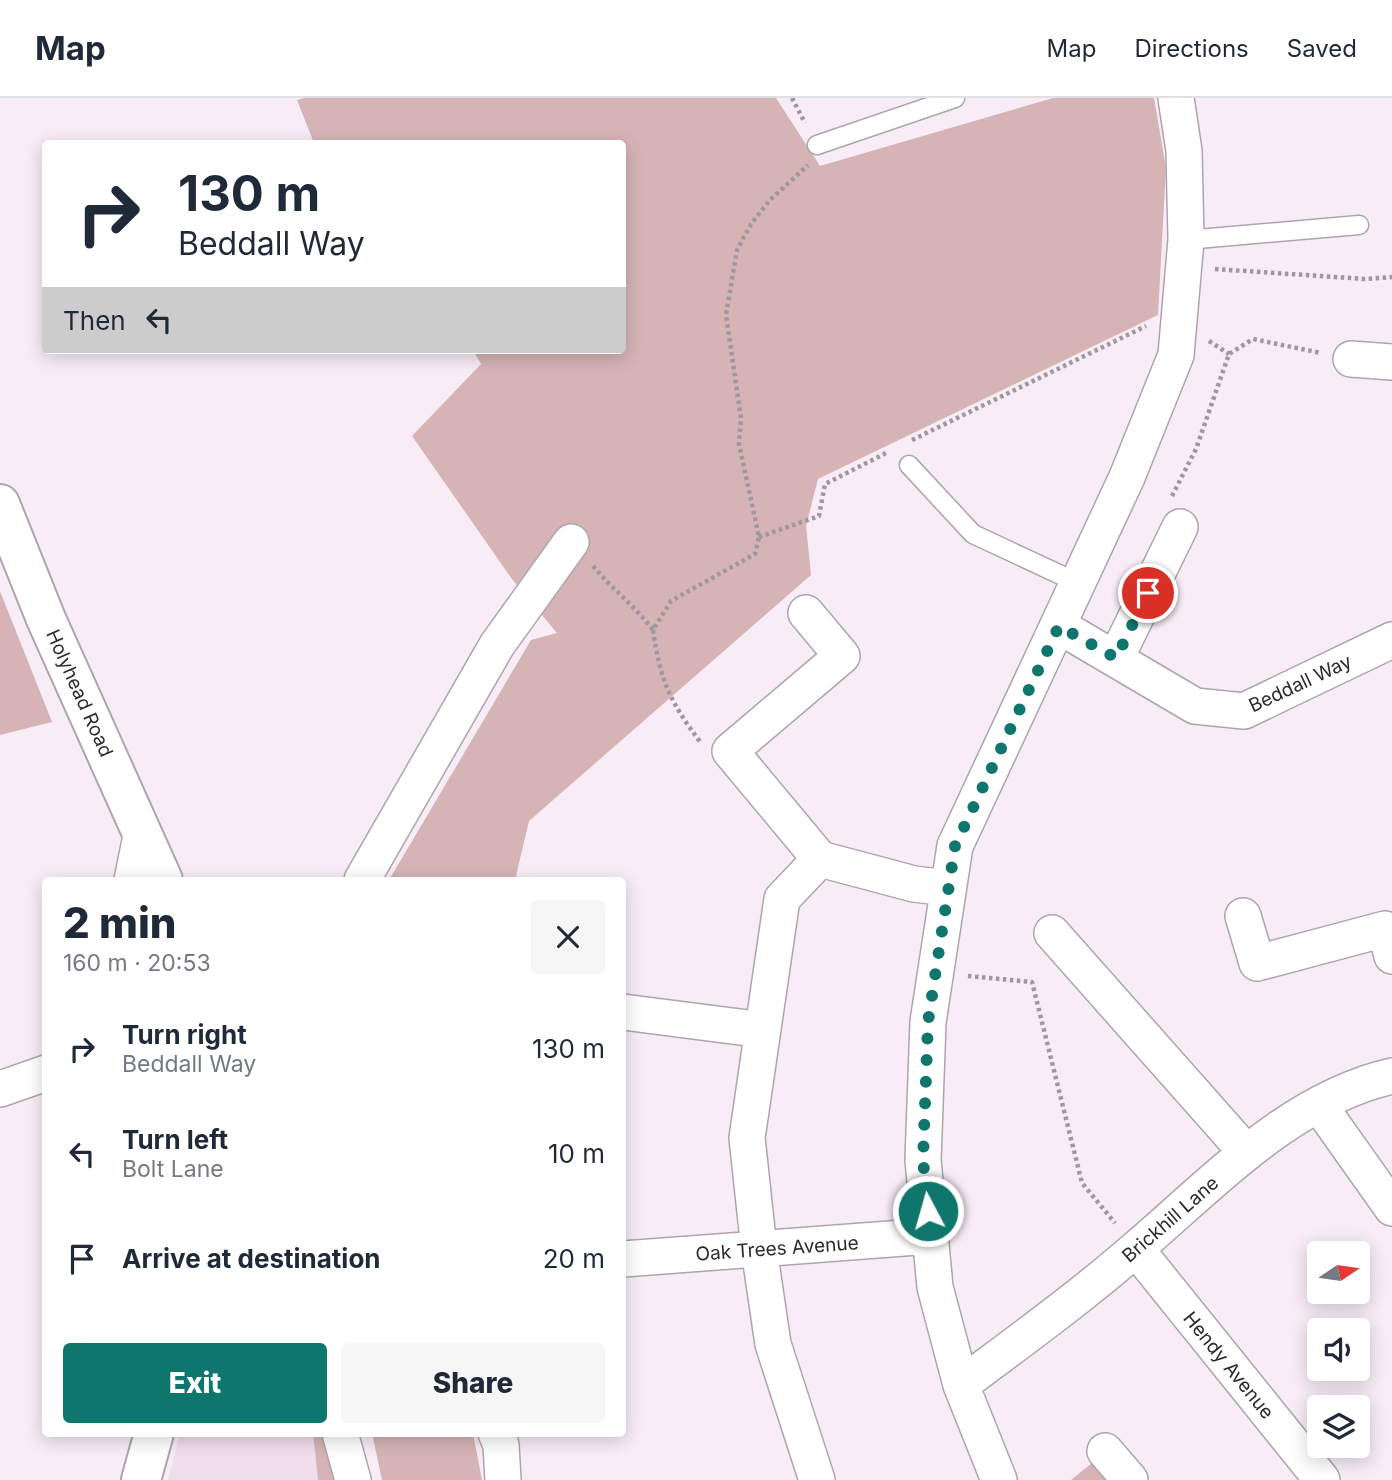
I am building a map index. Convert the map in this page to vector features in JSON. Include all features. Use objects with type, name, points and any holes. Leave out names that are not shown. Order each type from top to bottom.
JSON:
[{"type":"main road","name":"Holyhead Road","points":[[0,503],[46,619],[162,877]]},
{"type":"main road","points":[[141,1480],[153,1437]]},
{"type":"street","points":[[999,1480],[961,1385],[935,1287],[923,1160],[928,1022],[955,846],[1128,477],[1176,355],[1185,253],[1184,151],[1176,98]]},
{"type":"street","points":[[1351,359],[1392,362]]},
{"type":"street","points":[[1116,658],[1180,527]]},
{"type":"street","points":[[364,877],[497,645],[571,542]]},
{"type":"street","points":[[806,612],[842,656],[730,751],[820,859],[914,884],[948,888]]},
{"type":"street","name":"Beddall Way","points":[[1059,626],[1195,706],[1244,711],[1392,640]]},
{"type":"street","points":[[133,877],[142,831]]},
{"type":"street","points":[[142,831],[173,877]]},
{"type":"street","points":[[815,1479],[773,1344],[747,1138],[782,899],[820,859]]},
{"type":"street","points":[[1243,916],[1257,963],[1385,929],[1392,956]]},
{"type":"street","points":[[1052,933],[1246,1152]]},
{"type":"street","points":[[626,1012],[763,1030]]},
{"type":"street","points":[[0,1090],[42,1074]]},
{"type":"street","name":"Brickhill Lane","points":[[961,1385],[1136,1249],[1246,1152],[1319,1105],[1365,1082],[1392,1076]]},
{"type":"street","points":[[1319,1105],[1392,1208]]},
{"type":"street","name":"Oak Trees Avenue","points":[[626,1259],[930,1236]]},
{"type":"street","name":"Hendy Avenue","points":[[1136,1249],[1322,1480]]},
{"type":"street","points":[[341,1437],[353,1480]]},
{"type":"street","points":[[498,1437],[501,1445],[503,1480]]},
{"type":"street","points":[[1105,1451],[1129,1480]]},
{"type":"lane","points":[[817,145],[955,98]]},
{"type":"lane","points":[[1185,253],[1359,225]]},
{"type":"lane","points":[[909,465],[973,534],[1079,583]]},
{"type":"path","points":[[653,629],[671,601],[755,554],[759,537],[739,444],[741,418],[726,315],[731,282],[737,250],[751,224],[770,200],[812,162],[817,145]]},
{"type":"path","points":[[1185,253],[1365,279],[1392,277]]},
{"type":"path","points":[[907,442],[1152,323],[1179,323]]},
{"type":"path","points":[[1229,354],[1253,340],[1351,359]]},
{"type":"path","points":[[759,537],[819,516],[825,484],[895,448]]},
{"type":"path","points":[[571,542],[615,594],[640,613],[653,629],[660,673],[679,714],[704,747],[730,751]]},
{"type":"path","points":[[935,973],[1032,982],[1082,1183],[1136,1249]]},
{"type":"shaded area","points":[[776,98],[820,166],[1053,98],[1154,98],[1166,168],[1158,315],[818,479],[806,526],[811,575],[529,821],[516,877],[391,877],[531,640],[557,633],[512,579],[412,436],[481,364],[475,354],[626,354],[626,140],[313,140],[297,100]]},
{"type":"shaded area","points":[[0,591],[52,722],[0,735]]},
{"type":"shaded area","points":[[179,1437],[313,1437],[318,1480],[168,1480]]},
{"type":"shaded area","points":[[313,1437],[325,1437],[337,1480],[318,1480]]},
{"type":"shaded area","points":[[373,1437],[474,1437],[482,1480],[382,1480]]},
{"type":"shaded area","points":[[1097,1459],[1113,1480],[1071,1480]]},
{"type":"route","points":[[928,1211],[923,1160],[928,1022],[955,846],[1059,626],[1116,658],[1148,593]]}]
